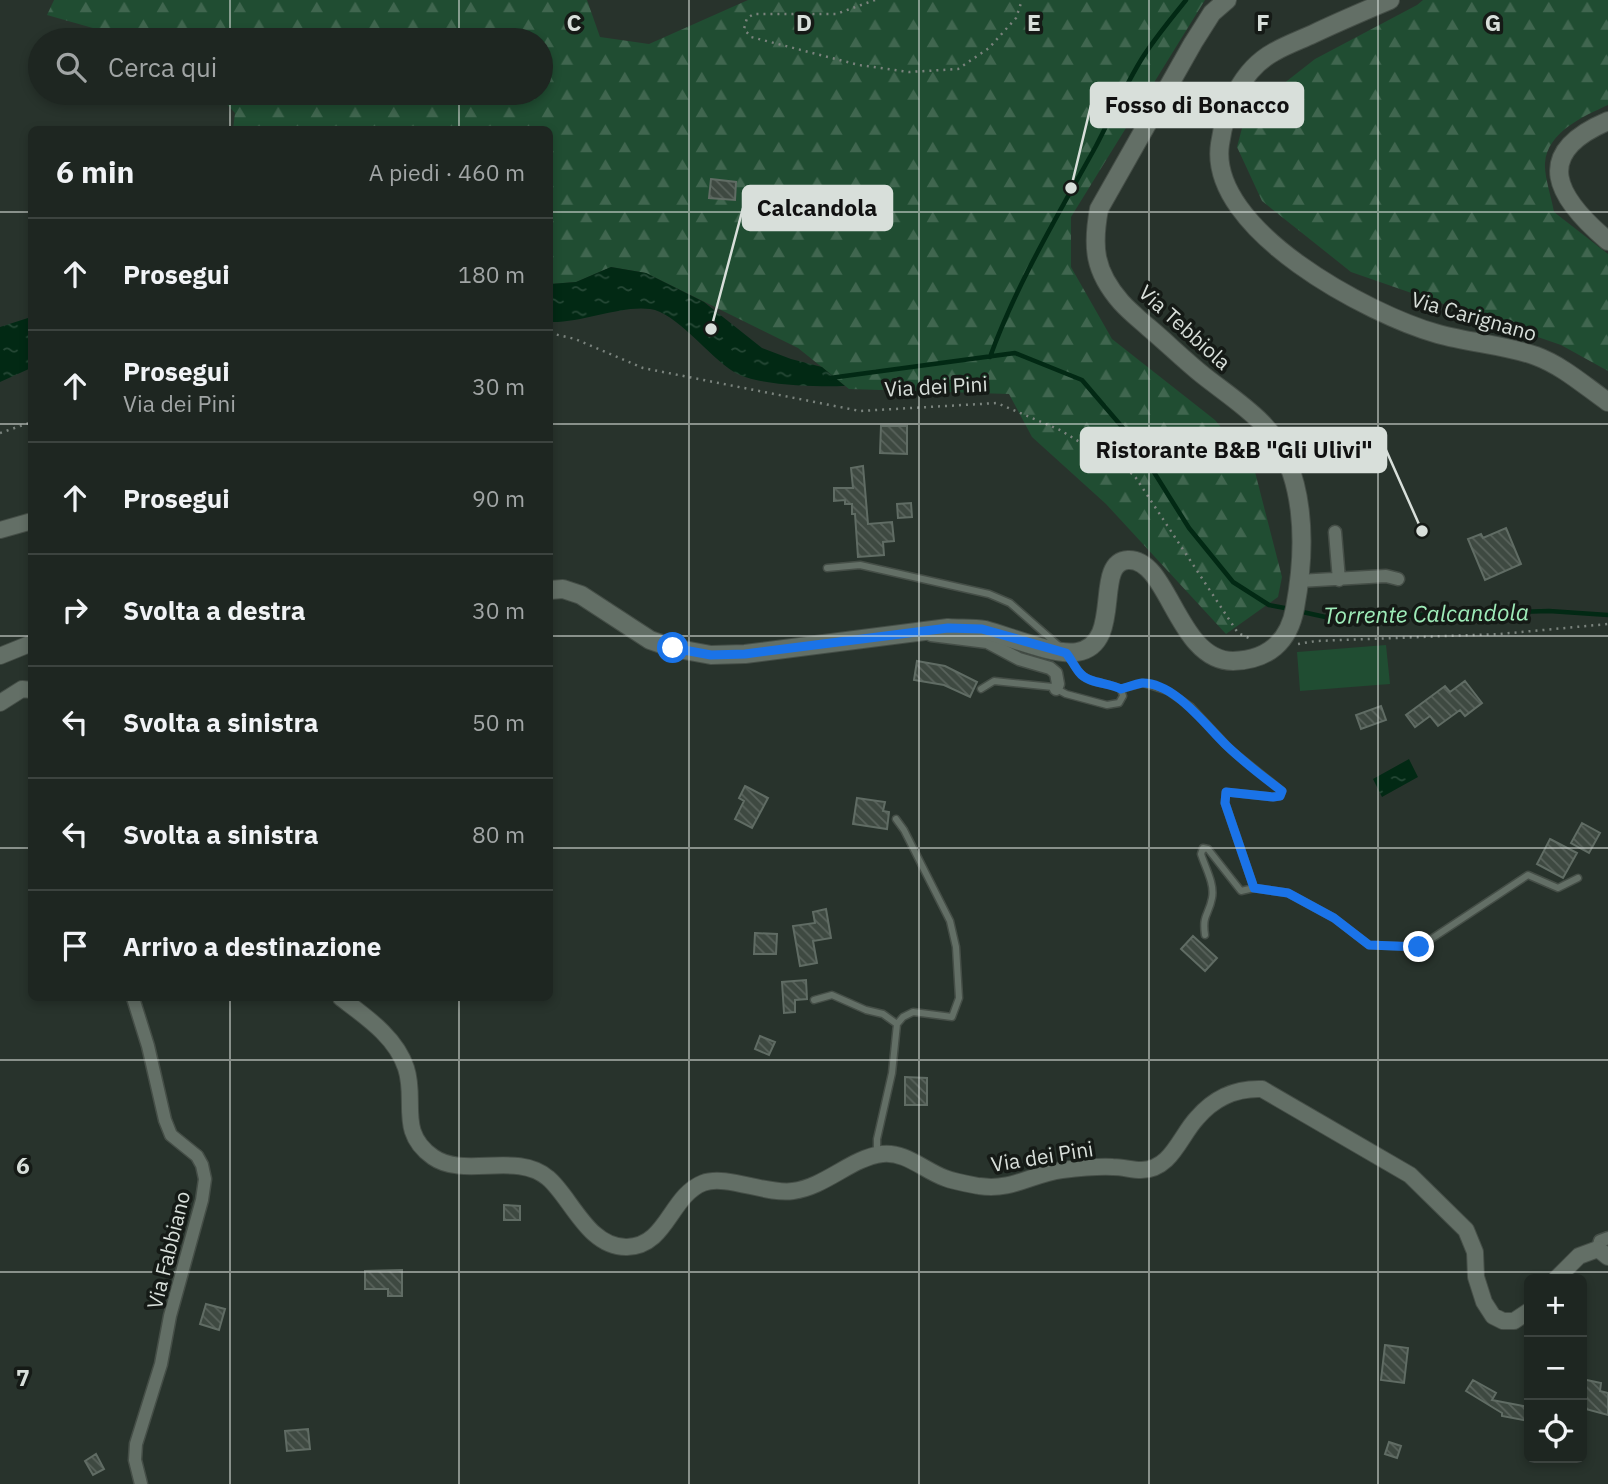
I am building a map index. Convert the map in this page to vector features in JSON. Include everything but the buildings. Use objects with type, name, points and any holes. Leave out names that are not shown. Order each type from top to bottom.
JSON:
[{"type":"main road","name":"Via Tebbiola","points":[[1227,0],[1212,13],[1193,43],[1099,209],[1094,236],[1095,254],[1105,278],[1121,302],[1191,366],[1263,424],[1285,456],[1296,491],[1301,530],[1300,579],[1294,612],[1285,638],[1271,650]]},
{"type":"main road","name":"Via Carignano","points":[[1390,0],[1273,52],[1255,66],[1240,85],[1224,119],[1219,148],[1220,174],[1229,193],[1242,212],[1270,241],[1312,274],[1366,306],[1436,334],[1536,356],[1562,369],[1608,402]]},
{"type":"main road","points":[[1608,121],[1573,139],[1564,149],[1560,161],[1564,192],[1574,209],[1608,240]]},
{"type":"main road","points":[[553,590],[563,589],[581,594],[650,640],[673,648],[711,655],[745,654],[948,628],[982,629],[1066,653],[1086,649],[1098,638],[1105,621],[1108,582],[1113,567],[1131,560],[1145,566],[1155,577],[1204,652],[1217,659],[1233,661],[1271,650]]},
{"type":"street","points":[[0,530],[28,523]]},
{"type":"street","points":[[1335,532],[1339,580]]},
{"type":"street","points":[[1300,579],[1339,580],[1386,576],[1398,579]]},
{"type":"street","points":[[910,632],[987,642],[1019,659],[1050,668],[1056,673],[1056,689]]},
{"type":"street","points":[[0,656],[28,645]]},
{"type":"street","points":[[0,703],[22,690],[28,690]]},
{"type":"street","name":"Via Fabbiano","points":[[134,1001],[148,1046],[165,1120],[171,1135],[197,1156],[205,1179],[202,1200],[170,1316],[161,1364],[136,1444],[135,1460],[141,1484]]},
{"type":"street","points":[[345,1001],[376,1025],[395,1046],[407,1069],[413,1136],[423,1148],[436,1159],[461,1165],[518,1164],[533,1169],[549,1178],[586,1227],[602,1239],[616,1244],[627,1247],[655,1237],[675,1206],[703,1183],[718,1180],[772,1191],[794,1191],[817,1184],[877,1155]]},
{"type":"street","name":"Via dei Pini","points":[[877,1155],[897,1154],[946,1178],[980,1186],[1009,1187],[1058,1170],[1114,1167],[1143,1171],[1157,1167],[1167,1160],[1197,1117],[1223,1096],[1245,1088],[1262,1088],[1409,1175],[1466,1230],[1475,1252],[1476,1277],[1484,1302],[1493,1316],[1503,1321],[1514,1321],[1524,1314]]},
{"type":"street","points":[[1561,1274],[1579,1256],[1605,1248]]},
{"type":"lane","points":[[827,568],[860,565],[989,594],[1010,603],[1066,653],[1079,673],[1095,682],[1111,683],[1121,689],[1124,696],[1119,703],[1107,705],[1056,689],[995,681],[981,689]]},
{"type":"lane","points":[[1121,689],[1143,683],[1168,691],[1191,707],[1231,750],[1282,791],[1280,796],[1273,797],[1226,792],[1225,803],[1254,888]]},
{"type":"lane","points":[[877,1155],[877,1139],[892,1073],[897,1024],[913,1012],[952,1017],[959,998],[956,947],[950,921],[896,819]]},
{"type":"lane","points":[[1205,935],[1203,920],[1213,897],[1201,854],[1203,848],[1208,849],[1241,891],[1254,888],[1288,893],[1334,918],[1369,945],[1419,947],[1528,875],[1558,888],[1578,878]]},
{"type":"lane","points":[[814,1000],[832,995],[866,1010],[883,1014],[897,1024]]},
{"type":"path","points":[[875,0],[836,14],[754,14],[747,18],[744,29],[751,37],[859,65],[909,72],[958,69],[989,48],[1016,18],[1022,0]]},
{"type":"path","name":"Via dei Pini","points":[[553,335],[575,339],[643,368],[860,411],[997,403],[1060,430],[1134,475],[1238,633],[1271,650]]},
{"type":"path","points":[[0,433],[28,423]]},
{"type":"path","points":[[1316,641],[1500,634],[1608,624]]},
{"type":"green space","points":[[54,0],[587,0],[600,37],[649,44],[748,0],[1205,0],[1071,217],[1071,267],[1112,339],[1215,420],[1254,468],[1282,577],[1278,597],[1226,634],[1106,504],[1032,437],[1009,394],[849,389],[798,348],[646,273],[611,267],[576,282],[553,284],[553,126],[233,126],[235,113],[227,105],[553,105],[553,28],[93,28],[47,15]]},
{"type":"green space","points":[[1423,0],[1608,0],[1608,105],[1578,120],[1559,134],[1547,152],[1545,168],[1554,212],[1608,254],[1608,371],[1561,345],[1351,272],[1262,201],[1237,147],[1246,113],[1315,59]]},
{"type":"green space","points":[[1386,645],[1390,684],[1300,691],[1297,652]]},
{"type":"water","points":[[611,267],[646,273],[704,302],[762,348],[822,367],[845,386],[788,385],[744,377],[724,365],[671,318],[650,309],[627,309],[553,322],[553,284],[576,282]]},
{"type":"water","points":[[28,318],[28,369],[0,382],[0,327]]},
{"type":"water","points":[[1409,759],[1418,777],[1382,797],[1373,779]]},
{"type":"waterway","points":[[990,357],[1025,276],[1129,81],[1151,44],[1186,0]]},
{"type":"waterway","name":"Torrente Calcandola","points":[[830,378],[1015,353],[1082,380],[1135,442],[1189,528],[1233,582],[1269,605],[1290,609]]},
{"type":"waterway","name":"Torrente Calcandola","points":[[1298,611],[1330,618],[1549,611],[1608,615]]},
{"type":"place","name":"Fosso di Bonacco","points":[[1071,188]]},
{"type":"place","name":"Calcandola","points":[[711,329]]},
{"type":"place","name":"Ristorante B&B \"Gli Ulivi\"","points":[[1422,531]]},
{"type":"route","points":[[673,648],[711,655],[745,654],[948,628],[982,629],[1066,653],[1079,673],[1095,682],[1111,683],[1121,689],[1143,683],[1168,691],[1191,707],[1231,750],[1282,791],[1280,796],[1273,797],[1226,792],[1225,803],[1254,888],[1288,893],[1334,918],[1369,945],[1419,947]]}]
